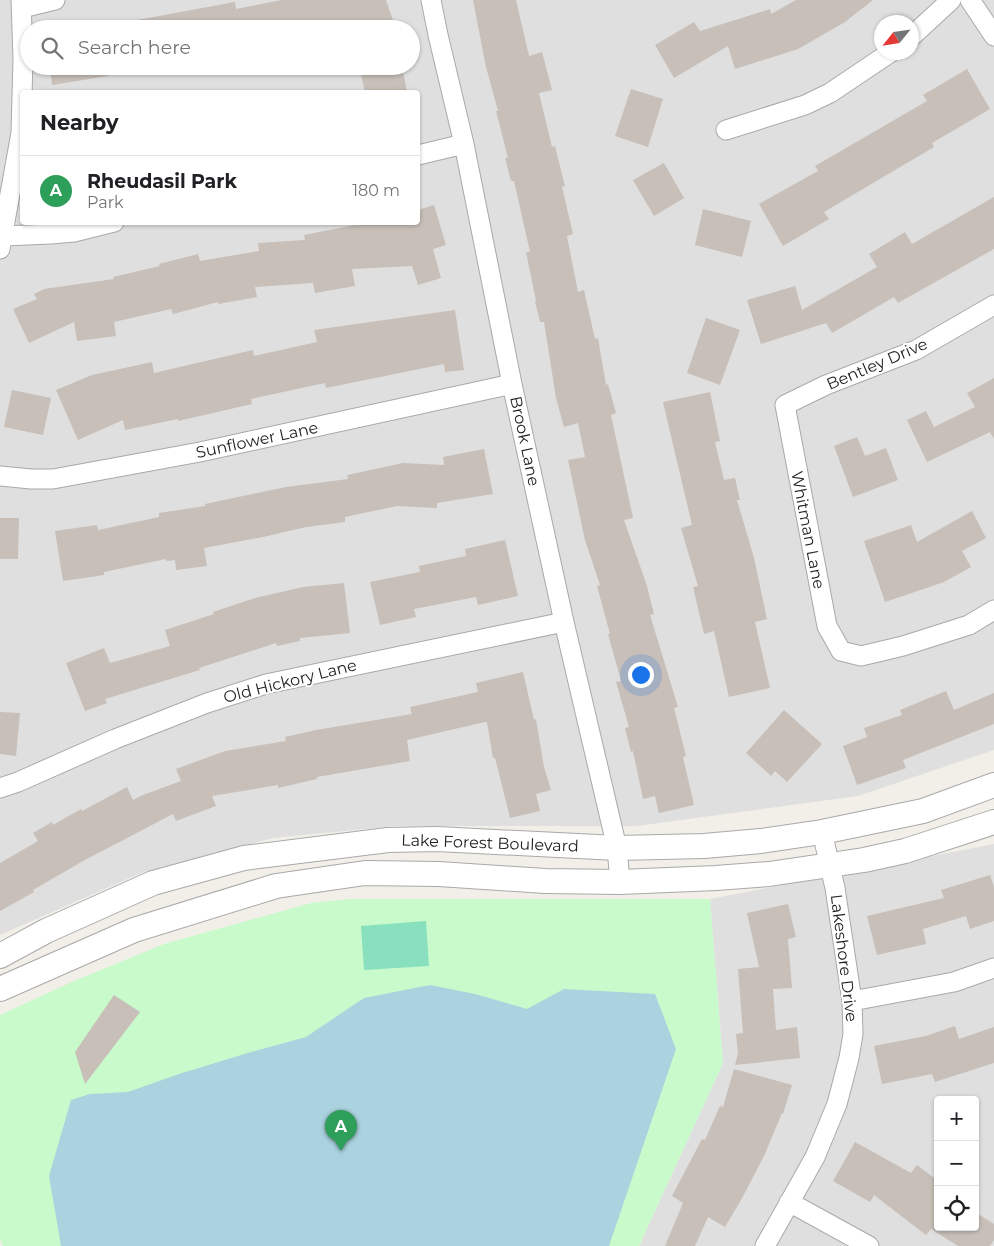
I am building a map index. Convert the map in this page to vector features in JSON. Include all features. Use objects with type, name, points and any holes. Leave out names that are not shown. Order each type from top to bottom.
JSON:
[{"type":"street","points":[[22,20],[21,4],[55,0]]},
{"type":"street","name":"Brook Lane","points":[[432,0],[438,36],[464,144],[512,384],[564,622],[617,848],[620,882]]},
{"type":"street","points":[[919,30],[951,0]]},
{"type":"street","points":[[970,0],[994,36]]},
{"type":"street","points":[[726,130],[805,105],[830,93],[879,60]]},
{"type":"street","points":[[22,90],[23,75]]},
{"type":"street","points":[[20,138],[1,242],[74,232],[102,225]]},
{"type":"street","points":[[420,155],[464,144]]},
{"type":"street","name":"Bentley Drive","points":[[785,405],[826,385],[916,350],[994,305]]},
{"type":"street","name":"Sunflower Lane","points":[[0,476],[54,479],[200,452],[512,384]]},
{"type":"street","name":"Whitman Lane","points":[[785,405],[827,626],[841,651],[861,656],[895,648],[969,625],[994,610]]},
{"type":"street","name":"Old Hickory Lane","points":[[0,788],[18,782],[114,739],[207,703],[266,684],[564,622]]},
{"type":"street","name":"Lake Forest Boulevard","points":[[0,956],[46,931],[153,883],[244,858],[388,840],[437,839],[617,848],[704,846],[761,841],[822,832],[924,811],[994,785]]},
{"type":"street","name":"Lake Forest Boulevard","points":[[0,989],[134,930],[276,886],[365,873],[439,874],[545,881],[620,882],[769,874],[864,860],[905,851],[994,822]]},
{"type":"street","name":"Lakeshore Drive","points":[[765,1246],[815,1157],[837,1104],[853,1034],[852,1001],[830,865],[822,832]]},
{"type":"street","points":[[852,1001],[954,982],[994,968]]},
{"type":"street","points":[[789,1202],[869,1246]]},
{"type":"shaded area","points":[[0,0],[994,0],[994,750],[858,796],[637,826],[396,826],[273,838],[141,873],[0,935]]},
{"type":"shaded area","points":[[994,844],[994,1246],[639,1246],[723,1063],[710,899]]},
{"type":"green space","points":[[349,899],[710,899],[723,1063],[639,1246],[3,1246],[0,1239],[0,1015],[74,981],[164,944],[311,903]]},
{"type":"green space","points":[[426,921],[429,966],[364,970],[361,926]]},
{"type":"water","points":[[430,985],[475,994],[527,1009],[564,989],[655,994],[676,1049],[609,1246],[61,1246],[49,1176],[71,1100],[90,1094],[128,1092],[179,1074],[306,1037],[364,998]]},
{"type":"building","points":[[281,0],[386,0],[393,20],[137,20],[235,2],[236,9]]},
{"type":"building","points":[[473,0],[516,0],[529,56],[542,52],[552,90],[539,93],[552,147],[555,146],[565,186],[562,187],[573,234],[567,236],[578,292],[584,290],[595,339],[598,338],[606,385],[608,384],[616,413],[611,415],[633,518],[624,520],[647,586],[654,614],[650,615],[678,707],[674,708],[686,756],[683,757],[694,805],[659,813],[655,796],[643,799],[633,751],[631,752],[625,728],[629,727],[616,682],[621,681],[597,586],[600,585],[585,540],[568,460],[585,457],[578,423],[564,427],[556,398],[544,322],[540,322],[526,252],[530,252],[514,181],[511,181],[505,158],[508,158],[486,67]]},
{"type":"building","points":[[796,0],[873,0],[845,22],[798,49],[735,69],[728,46],[674,78],[655,45],[694,22],[700,31],[770,9],[771,14]]},
{"type":"building","points":[[967,69],[990,109],[932,143],[934,147],[824,212],[829,219],[783,246],[759,204],[818,171],[815,166],[927,101],[923,95]]},
{"type":"building","points":[[51,75],[108,75],[108,76],[52,85]]},
{"type":"building","points":[[361,75],[404,75],[407,90],[365,90]]},
{"type":"building","points":[[631,89],[663,99],[648,147],[615,136]]},
{"type":"building","points":[[664,163],[684,198],[654,216],[633,180]]},
{"type":"building","points":[[994,197],[994,249],[898,303],[894,297],[832,333],[826,323],[761,344],[747,300],[795,286],[802,310],[877,267],[869,254],[905,232],[912,244]]},
{"type":"building","points":[[434,205],[446,245],[433,249],[441,278],[418,285],[412,266],[352,269],[355,286],[315,293],[313,283],[255,287],[257,297],[218,304],[218,302],[173,314],[171,309],[114,322],[116,336],[77,341],[74,322],[29,343],[13,309],[37,299],[34,294],[44,289],[114,279],[113,277],[160,266],[159,264],[198,254],[200,261],[259,251],[258,243],[305,240],[304,235],[355,225],[420,225],[420,209]]},
{"type":"building","points":[[703,209],[751,221],[742,257],[695,245]]},
{"type":"building","points":[[455,310],[464,370],[445,372],[444,364],[326,388],[325,383],[251,399],[252,404],[178,421],[178,419],[125,430],[123,420],[78,440],[56,390],[92,375],[152,362],[154,373],[253,350],[254,356],[317,342],[314,330]]},
{"type":"building","points":[[706,318],[740,330],[720,385],[687,373]]},
{"type":"building","points":[[994,378],[994,439],[990,432],[927,462],[907,420],[926,411],[934,427],[975,407],[967,393]]},
{"type":"building","points":[[12,390],[51,398],[43,435],[4,427]]},
{"type":"building","points":[[710,392],[720,441],[715,442],[724,480],[735,478],[740,500],[737,500],[754,558],[767,619],[755,622],[770,688],[729,697],[714,631],[704,634],[693,587],[698,586],[681,528],[692,525],[663,402]]},
{"type":"building","points":[[857,437],[865,456],[886,448],[898,480],[853,497],[834,446]]},
{"type":"building","points":[[484,449],[493,494],[437,503],[437,508],[397,506],[345,517],[345,522],[306,527],[204,548],[207,566],[176,570],[175,560],[167,561],[166,559],[104,572],[104,575],[63,581],[55,531],[97,525],[98,530],[159,517],[159,513],[205,506],[205,504],[286,487],[348,479],[347,475],[403,463],[444,465],[443,457]]},
{"type":"building","points":[[972,511],[986,538],[962,551],[971,567],[944,582],[885,602],[864,541],[911,525],[917,542]]},
{"type":"building","points":[[0,518],[19,518],[18,559],[0,559]]},
{"type":"building","points":[[505,540],[518,596],[478,605],[476,597],[414,609],[416,617],[380,625],[370,582],[420,572],[419,566],[466,556],[465,549]]},
{"type":"building","points":[[344,583],[350,633],[300,638],[300,641],[277,646],[276,643],[199,668],[200,670],[105,699],[107,703],[85,711],[66,663],[104,648],[110,663],[170,646],[165,630],[214,614],[213,612],[255,598],[303,587]]},
{"type":"building","points":[[523,672],[534,720],[536,719],[544,767],[551,790],[536,794],[540,811],[510,818],[495,758],[493,758],[487,722],[485,722],[407,740],[410,761],[317,777],[317,779],[278,788],[278,785],[212,796],[216,806],[176,821],[173,814],[83,861],[0,911],[0,863],[38,841],[33,833],[52,822],[53,825],[81,809],[82,811],[127,787],[133,800],[181,781],[176,769],[225,751],[286,741],[285,737],[316,730],[412,714],[410,707],[478,692],[476,683]]},
{"type":"building","points":[[946,691],[954,710],[994,693],[994,724],[903,760],[906,768],[857,785],[843,746],[867,737],[864,728],[902,715],[900,710]]},
{"type":"building","points":[[784,710],[822,744],[787,782],[775,771],[771,776],[746,753]]},
{"type":"building","points":[[0,712],[20,713],[16,756],[0,754]]},
{"type":"building","points":[[990,875],[994,887],[994,921],[970,929],[966,916],[923,929],[926,944],[877,955],[867,916],[944,898],[941,890]]},
{"type":"building","points":[[788,904],[796,937],[788,939],[792,988],[773,989],[776,1030],[797,1027],[800,1058],[735,1065],[738,1053],[736,1034],[743,1033],[738,969],[759,967],[747,913]]},
{"type":"building","points":[[114,995],[140,1012],[85,1084],[75,1052]]},
{"type":"building","points":[[955,1026],[959,1039],[994,1027],[994,1063],[935,1082],[932,1074],[882,1084],[874,1046],[926,1036]]},
{"type":"building","points":[[734,1069],[792,1085],[783,1114],[764,1156],[725,1227],[708,1217],[695,1246],[665,1246],[683,1203],[672,1196],[702,1139],[705,1140],[720,1106],[723,1107]]},
{"type":"building","points":[[855,1142],[911,1173],[917,1165],[934,1178],[934,1231],[931,1229],[926,1235],[874,1195],[870,1202],[833,1181]]},
{"type":"building","points":[[979,1215],[994,1224],[994,1240],[990,1246],[958,1246],[934,1231],[979,1231]]},
{"type":"place","name":"Rheudasil Park","points":[[341,1151]]}]
